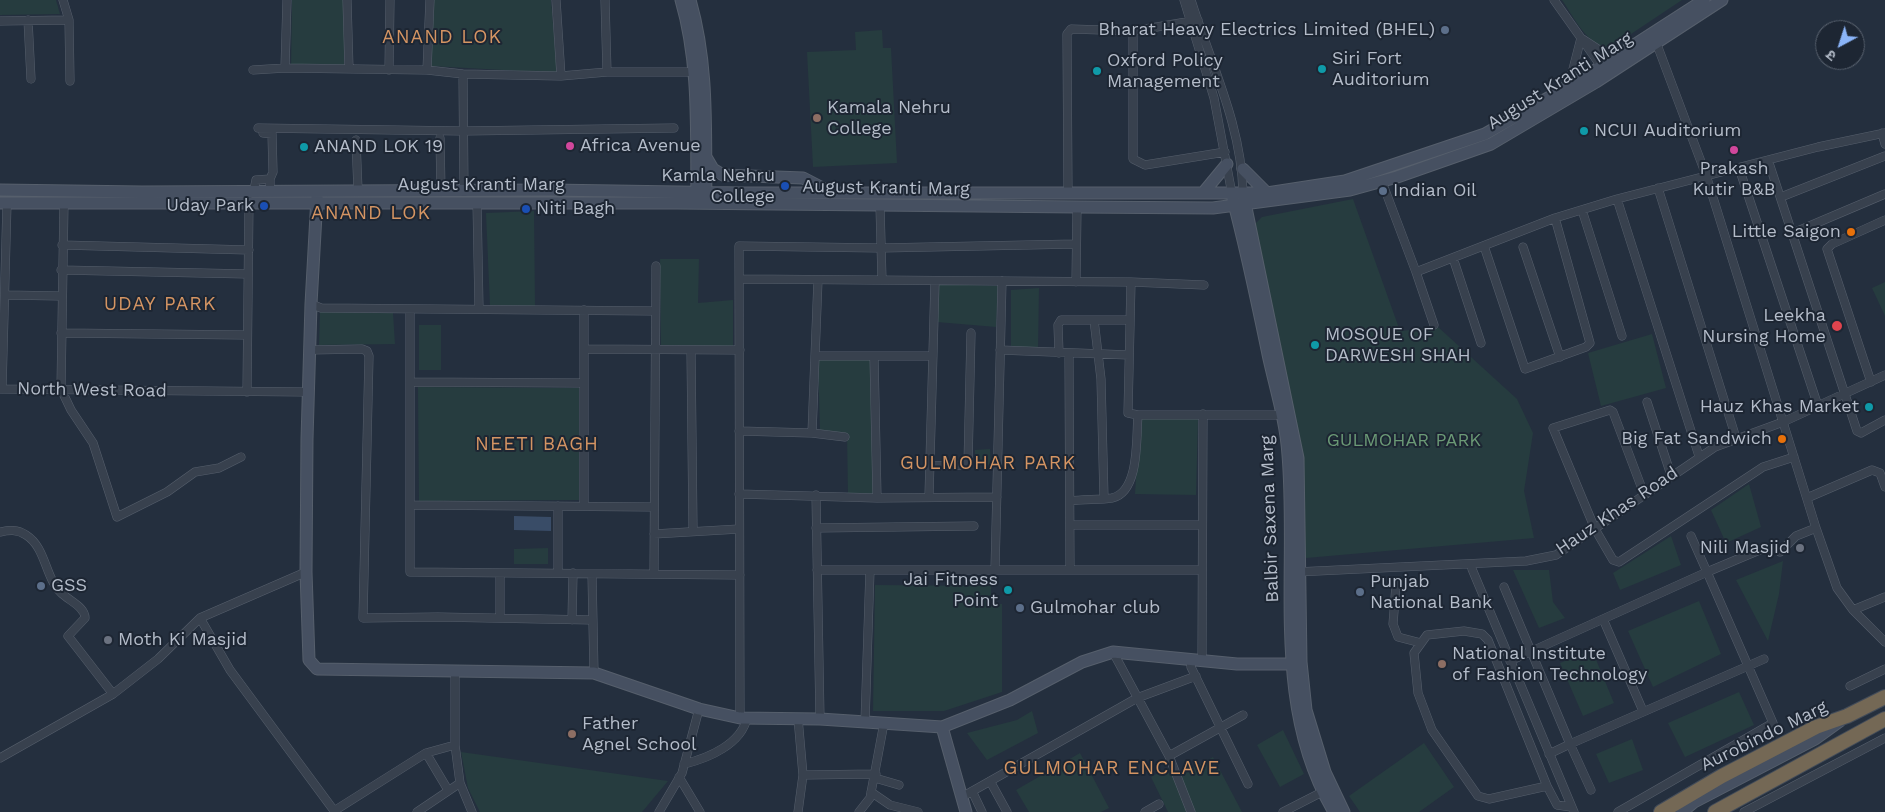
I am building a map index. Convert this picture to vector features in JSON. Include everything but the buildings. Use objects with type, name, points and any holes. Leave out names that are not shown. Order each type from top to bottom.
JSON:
[{"type":"highway","name":"Aurobindo Marg","points":[[1662,812],[1722,776],[1807,732],[1847,716],[1885,697]]},
{"type":"highway","points":[[1715,811],[1884,721]]},
{"type":"main road","points":[[681,0],[689,28],[695,72],[701,198]]},
{"type":"main road","points":[[690,0],[698,28],[704,73],[706,157],[701,198]]},
{"type":"main road","name":"August Kranti Marg","points":[[0,190],[142,192],[253,190],[318,197],[477,202],[833,194],[1202,193],[1239,199],[1350,190],[1382,182],[1491,144],[1604,71],[1622,53],[1704,0]]},
{"type":"main road","name":"August Kranti Marg","points":[[4,203],[64,202],[253,190],[270,181],[318,197],[358,190],[464,192],[550,190],[880,206],[1213,208],[1267,192],[1345,180],[1466,141],[1510,122],[1562,91],[1604,71],[1656,42],[1722,0]]},
{"type":"main road","points":[[706,157],[713,169],[723,175],[803,178],[833,194]]},
{"type":"main road","points":[[1202,193],[1227,164]]},
{"type":"main road","points":[[1243,169],[1267,192]]},
{"type":"main road","points":[[318,197],[309,350],[306,572],[310,660],[317,669],[594,673],[699,709],[744,718],[798,718],[942,727],[1010,700],[1082,662],[1113,652],[1237,664],[1296,664]]},
{"type":"main road","name":"Balbir Saxena Marg","points":[[1239,199],[1286,415],[1296,572],[1296,664],[1300,726],[1327,789],[1334,812]]},
{"type":"main road","points":[[1682,812],[1694,802],[1815,739],[1847,716]]},
{"type":"main road","points":[[942,727],[966,794],[966,812]]},
{"type":"main road","name":"Balbir Saxena Marg","points":[[1327,789],[1344,812]]},
{"type":"street","points":[[63,0],[69,20],[70,81]]},
{"type":"street","points":[[285,68],[287,0]]},
{"type":"street","points":[[347,0],[348,69]]},
{"type":"street","points":[[389,70],[390,0]]},
{"type":"street","points":[[427,70],[430,0]]},
{"type":"street","points":[[556,0],[561,76]]},
{"type":"street","points":[[605,0],[607,72]]},
{"type":"street","points":[[1184,0],[1225,96],[1243,169],[1239,199]]},
{"type":"street","points":[[1191,0],[1194,22],[1214,98],[1227,164],[1239,199]]},
{"type":"street","points":[[1554,0],[1604,71]]},
{"type":"street","points":[[28,20],[31,80]]},
{"type":"street","points":[[0,21],[69,20]]},
{"type":"street","points":[[1068,194],[1067,34],[1072,29],[1133,31],[1194,22]]},
{"type":"street","points":[[1133,31],[1133,159],[1137,163],[1145,165],[1225,152]]},
{"type":"street","points":[[1581,38],[1601,51],[1622,53]]},
{"type":"street","points":[[1562,91],[1572,73],[1581,38]]},
{"type":"street","points":[[1656,42],[1706,175],[1816,528],[1837,588],[1853,610],[1885,642]]},
{"type":"street","points":[[253,70],[285,68],[427,70],[463,74],[561,76],[607,72],[695,72]]},
{"type":"street","points":[[463,74],[464,192]]},
{"type":"street","points":[[270,181],[273,172],[272,134],[258,130],[463,131],[674,128]]},
{"type":"street","points":[[1416,272],[1555,218],[1617,199],[1706,175],[1883,133],[1885,144]]},
{"type":"street","points":[[440,138],[441,191]]},
{"type":"street","points":[[356,140],[358,190]]},
{"type":"street","points":[[1782,197],[1885,156]]},
{"type":"street","points":[[1768,160],[1782,197],[1844,395],[1858,432],[1861,433],[1885,420]]},
{"type":"street","points":[[1739,168],[1818,406]]},
{"type":"street","points":[[1382,182],[1434,325]]},
{"type":"street","points":[[1658,188],[1736,438]]},
{"type":"street","points":[[247,392],[248,274],[253,190]]},
{"type":"street","points":[[1793,233],[1885,194]]},
{"type":"street","points":[[1617,199],[1699,456]]},
{"type":"street","points":[[64,202],[61,270],[61,390],[71,410],[93,442],[118,516],[167,492],[195,472],[219,468],[240,457]]},
{"type":"street","points":[[477,202],[479,309]]},
{"type":"street","name":"North West Road","points":[[4,203],[5,295],[1,389],[308,392]]},
{"type":"street","points":[[880,206],[882,280]]},
{"type":"street","points":[[1076,207],[1076,282]]},
{"type":"street","points":[[1582,210],[1622,336]]},
{"type":"street","points":[[1484,246],[1525,368],[1586,348],[1590,343],[1555,218]]},
{"type":"street","points":[[1871,382],[1827,249],[1832,244],[1885,220]]},
{"type":"street","points":[[684,764],[731,743],[745,728],[740,575],[739,246],[881,248],[1076,244]]},
{"type":"street","points":[[62,245],[249,250]]},
{"type":"street","points":[[1523,247],[1560,357]]},
{"type":"street","points":[[1453,258],[1481,343]]},
{"type":"street","points":[[654,574],[656,266]]},
{"type":"street","points":[[61,270],[248,274]]},
{"type":"street","points":[[740,279],[1131,282],[1204,285]]},
{"type":"street","points":[[812,433],[818,280]]},
{"type":"street","points":[[929,496],[935,280]]},
{"type":"street","points":[[995,570],[1002,281]]},
{"type":"street","points":[[1131,282],[1128,413],[1138,415],[1286,415]]},
{"type":"street","points":[[5,295],[61,296]]},
{"type":"street","points":[[311,304],[321,308],[655,311]]},
{"type":"street","points":[[410,309],[410,572],[740,575]]},
{"type":"street","points":[[584,310],[584,506]]},
{"type":"street","points":[[1094,320],[1101,379],[1104,498]]},
{"type":"street","points":[[1058,353],[1058,322],[1130,320]]},
{"type":"street","points":[[61,333],[247,335]]},
{"type":"street","points":[[930,466],[968,465],[971,333]]},
{"type":"street","points":[[309,350],[362,348],[367,351],[369,356],[363,618],[593,620]]},
{"type":"street","points":[[584,349],[740,350]]},
{"type":"street","points":[[691,350],[692,530]]},
{"type":"street","points":[[1000,350],[1130,355]]},
{"type":"street","points":[[1069,354],[1070,570]]},
{"type":"street","points":[[816,356],[933,356]]},
{"type":"street","points":[[874,356],[877,498]]},
{"type":"street","name":"Hauz Khas Road","points":[[1296,572],[1526,561],[1556,555],[1699,456],[1736,438],[1783,422],[1885,375]]},
{"type":"street","points":[[410,382],[584,383]]},
{"type":"street","points":[[1648,402],[1671,475]]},
{"type":"street","points":[[1644,494],[1613,412],[1610,410],[1553,428],[1595,529],[1612,560],[1619,562],[1763,467],[1794,457]]},
{"type":"street","points":[[1203,414],[1202,570],[1196,659],[1191,667],[1248,784]]},
{"type":"street","points":[[1070,500],[1114,497],[1124,492],[1130,484],[1134,470],[1138,415]]},
{"type":"street","points":[[739,431],[812,433],[845,437]]},
{"type":"street","points":[[1807,498],[1872,470],[1880,473],[1885,487]]},
{"type":"street","points":[[739,494],[877,498],[997,496]]},
{"type":"street","points":[[816,495],[820,719]]},
{"type":"street","points":[[410,505],[654,507]]},
{"type":"street","points":[[558,506],[558,573]]},
{"type":"street","points":[[1070,525],[1202,525]]},
{"type":"street","points":[[816,528],[974,526]]},
{"type":"street","points":[[1780,552],[1796,536],[1816,528]]},
{"type":"street","points":[[654,534],[692,530],[740,529]]},
{"type":"street","points":[[0,532],[13,530],[26,534],[41,553],[53,583],[61,593],[83,610],[85,618],[68,636],[113,694]]},
{"type":"street","points":[[1618,812],[1773,723],[1691,536]]},
{"type":"street","points":[[1510,661],[1762,549]]},
{"type":"street","points":[[1472,569],[1572,809]]},
{"type":"street","points":[[817,570],[1202,570]]},
{"type":"street","points":[[865,722],[870,570]]},
{"type":"street","points":[[0,758],[113,694],[158,659],[200,618],[306,572]]},
{"type":"street","points":[[500,573],[500,618]]},
{"type":"street","points":[[572,620],[573,574]]},
{"type":"street","points":[[592,574],[594,673]]},
{"type":"street","points":[[1396,585],[1393,624],[1398,637],[1421,643]]},
{"type":"street","points":[[1504,587],[1591,790]]},
{"type":"street","points":[[1853,610],[1885,597]]},
{"type":"street","points":[[200,618],[230,670],[334,812],[426,753],[454,745]]},
{"type":"street","points":[[1603,619],[1643,711]]},
{"type":"street","points":[[1547,786],[1489,799],[1478,796],[1432,730],[1418,693],[1414,653],[1427,636],[1464,631],[1482,634],[1488,640],[1547,786],[1557,805],[1572,809]]},
{"type":"street","points":[[1113,652],[1169,756],[1191,812]]},
{"type":"street","points":[[1549,754],[1764,659]]},
{"type":"street","points":[[1850,686],[1885,669]]},
{"type":"street","points":[[455,671],[454,745],[460,783],[472,812]]},
{"type":"street","points":[[982,812],[966,794],[1137,698],[1196,676]]},
{"type":"street","points":[[659,812],[679,777],[699,709]]},
{"type":"street","points":[[1169,756],[1243,715]]},
{"type":"street","points":[[798,718],[802,775],[798,812]]},
{"type":"street","points":[[859,812],[866,804],[871,792],[884,723]]},
{"type":"street","points":[[1744,812],[1885,738]]},
{"type":"street","points":[[426,753],[448,790]]},
{"type":"street","points":[[802,775],[875,776],[899,785]]},
{"type":"street","points":[[679,777],[700,812]]},
{"type":"street","points":[[990,781],[1007,812]]},
{"type":"street","points":[[417,812],[460,783]]},
{"type":"street","points":[[1283,812],[1327,789]]},
{"type":"street","points":[[871,792],[890,805],[918,812]]},
{"type":"street","points":[[1145,812],[1159,804]]},
{"type":"green space","points":[[0,0],[56,0],[60,14],[0,15]]},
{"type":"green space","points":[[292,0],[344,0],[344,67],[291,70]]},
{"type":"green space","points":[[434,0],[551,0],[557,73],[431,66]]},
{"type":"green space","points":[[1562,0],[1682,0],[1610,48],[1594,42],[1582,30]]},
{"type":"green space","points":[[882,30],[883,48],[891,48],[897,163],[813,167],[807,52],[856,50],[855,32]]},
{"type":"green space","name":"GULMOHAR PARK","points":[[1353,199],[1400,331],[1438,327],[1517,399],[1533,433],[1524,491],[1534,538],[1306,558],[1301,555],[1254,225],[1262,217]]},
{"type":"green space","points":[[534,211],[535,306],[490,306],[486,213]]},
{"type":"green space","points":[[660,259],[699,259],[698,303],[733,300],[733,347],[661,348]]},
{"type":"green space","points":[[1885,282],[1885,316],[1872,288]]},
{"type":"green space","points":[[938,284],[998,286],[996,327],[937,322]]},
{"type":"green space","points":[[1039,288],[1038,349],[1011,347],[1011,290]]},
{"type":"green space","points":[[320,312],[393,313],[395,344],[319,345]]},
{"type":"green space","points":[[419,325],[441,325],[441,370],[419,370]]},
{"type":"green space","points":[[1652,334],[1666,388],[1601,406],[1588,353]]},
{"type":"green space","points":[[818,360],[871,360],[875,496],[848,495],[847,433],[820,430]]},
{"type":"green space","points":[[418,387],[579,388],[579,500],[419,501]]},
{"type":"green space","points":[[1140,419],[1198,419],[1196,495],[1135,494]]},
{"type":"green space","points":[[990,449],[991,465],[975,463],[975,450]]},
{"type":"green space","points":[[1749,484],[1761,527],[1726,543],[1711,510]]},
{"type":"green space","points":[[1671,536],[1681,565],[1620,590],[1613,573]]},
{"type":"green space","points":[[548,548],[548,564],[514,564],[514,549]]},
{"type":"green space","points":[[1783,561],[1779,594],[1768,641],[1736,580]]},
{"type":"green space","points":[[1513,570],[1549,570],[1553,602],[1565,618],[1539,628]]},
{"type":"green space","points":[[875,585],[991,586],[991,604],[1002,604],[1002,692],[944,711],[873,711]]},
{"type":"green space","points":[[1699,601],[1721,654],[1653,687],[1628,631]]},
{"type":"green space","points":[[1592,650],[1614,703],[1583,716],[1560,663]]},
{"type":"green space","points":[[1739,692],[1754,725],[1685,757],[1668,723]]},
{"type":"green space","points":[[1032,711],[1038,733],[987,760],[967,733],[1017,720]]},
{"type":"green space","points":[[1283,730],[1304,774],[1280,787],[1257,745]]},
{"type":"green space","points":[[1632,739],[1643,770],[1609,783],[1596,754]]},
{"type":"green space","points":[[1424,743],[1454,787],[1419,812],[1360,812],[1349,796]]},
{"type":"green space","points":[[461,752],[668,781],[642,812],[480,812],[468,788]]},
{"type":"green space","points":[[1080,753],[1109,808],[1101,812],[1029,812],[1016,790]]},
{"type":"green space","points":[[1213,757],[1242,812],[1168,812],[1151,777],[1167,768],[1178,776]]},
{"type":"water","points":[[514,516],[551,517],[551,531],[514,530]]},
{"type":"place","name":"Bharat Heavy Electrics Limited (BHEL)","points":[[1445,30]]},
{"type":"place","name":"Siri Fort Auditorium","points":[[1322,69]]},
{"type":"place","name":"Oxford Policy Management","points":[[1097,71]]},
{"type":"place","name":"Kamala Nehru College","points":[[817,118]]},
{"type":"place","name":"NCUI Auditorium","points":[[1584,131]]},
{"type":"place","name":"Africa Avenue","points":[[570,146]]},
{"type":"place","name":"ANAND LOK 19","points":[[304,147]]},
{"type":"place","name":"Prakash Kutir B&B","points":[[1734,150]]},
{"type":"place","name":"Kamla Nehru College","points":[[785,186]]},
{"type":"place","name":"Indian Oil","points":[[1383,191]]},
{"type":"place","name":"Uday Park","points":[[264,206]]},
{"type":"place","name":"Niti Bagh","points":[[526,209]]},
{"type":"place","name":"Little Saigon","points":[[1851,232]]},
{"type":"place","name":"Leekha Nursing Home","points":[[1837,326]]},
{"type":"place","name":"MOSQUE OF DARWESH SHAH","points":[[1315,345]]},
{"type":"place","name":"Hauz Khas Market","points":[[1869,407]]},
{"type":"place","name":"Big Fat Sandwich","points":[[1782,439]]},
{"type":"place","name":"Nili Masjid","points":[[1800,548]]},
{"type":"place","name":"GSS","points":[[41,586]]},
{"type":"place","name":"Jai Fitness Point","points":[[1008,590]]},
{"type":"place","name":"Punjab National Bank","points":[[1360,592]]},
{"type":"place","name":"Gulmohar club","points":[[1020,608]]},
{"type":"place","name":"Moth Ki Masjid","points":[[108,640]]},
{"type":"place","name":"National Institute of Fashion Technology","points":[[1442,664]]},
{"type":"place","name":"Father Agnel School","points":[[572,734]]},
{"type":"district","name":"ANAND LOK","points":[[442,37]]},
{"type":"district","name":"ANAND LOK","points":[[371,213]]},
{"type":"district","name":"UDAY PARK","points":[[160,304]]},
{"type":"district","name":"NEETI BAGH","points":[[537,444]]},
{"type":"district","name":"GULMOHAR PARK","points":[[988,463]]},
{"type":"district","name":"GULMOHAR ENCLAVE","points":[[1112,768]]}]
